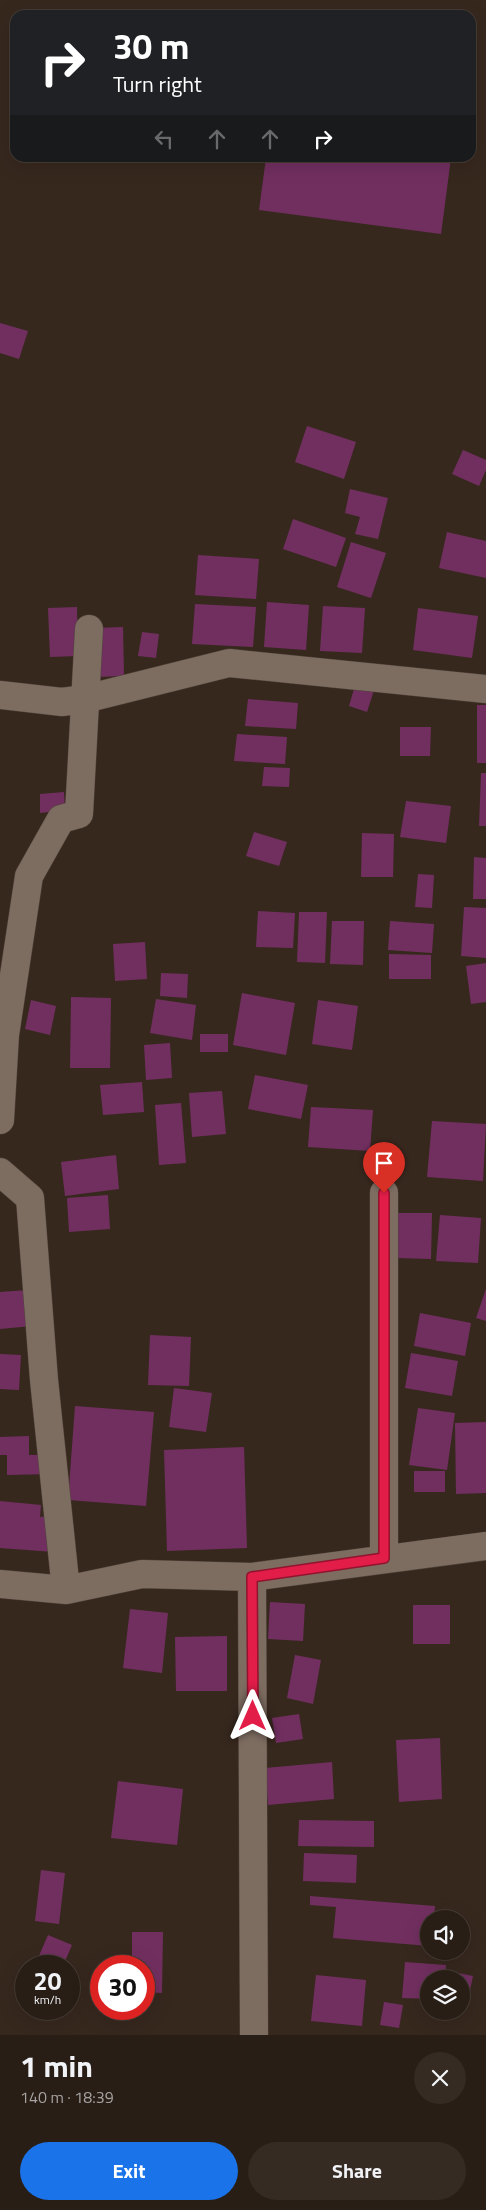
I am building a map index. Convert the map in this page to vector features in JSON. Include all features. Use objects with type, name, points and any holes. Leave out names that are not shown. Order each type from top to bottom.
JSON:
[{"type":"street","points":[[0,1120],[4,1035],[29,876],[61,819],[78,814],[89,629]]},
{"type":"street","points":[[0,695],[62,702],[85,699],[229,663],[486,689]]},
{"type":"street","points":[[0,1172],[30,1198],[44,1380],[66,1590]]},
{"type":"street","points":[[384,1193],[384,1558]]},
{"type":"street","points":[[0,1584],[66,1590],[142,1574],[252,1577],[486,1546]]},
{"type":"street","points":[[252,1577],[254,2035]]},
{"type":"building","points":[[265,162],[450,162],[441,234],[259,210]]},
{"type":"building","points":[[0,323],[28,331],[19,359],[0,353]]},
{"type":"building","points":[[307,426],[356,442],[344,479],[295,462]]},
{"type":"building","points":[[463,450],[486,460],[486,470],[479,486],[452,474]]},
{"type":"building","points":[[350,489],[388,498],[378,539],[355,534],[360,517],[345,513]]},
{"type":"building","points":[[293,519],[346,538],[336,567],[283,549]]},
{"type":"building","points":[[447,532],[486,541],[486,578],[439,568]]},
{"type":"building","points":[[351,542],[386,553],[371,598],[337,587]]},
{"type":"building","points":[[198,555],[259,559],[256,599],[195,595]]},
{"type":"building","points":[[267,602],[309,605],[306,650],[264,647]]},
{"type":"building","points":[[195,604],[256,607],[253,647],[192,644]]},
{"type":"building","points":[[323,606],[365,608],[362,653],[320,651]]},
{"type":"building","points":[[77,607],[78,656],[50,657],[48,608]]},
{"type":"building","points":[[418,608],[478,616],[472,658],[413,650]]},
{"type":"building","points":[[123,627],[124,676],[96,677],[94,628]]},
{"type":"building","points":[[142,632],[159,634],[156,658],[138,656]]},
{"type":"building","points":[[356,682],[375,687],[367,712],[349,706]]},
{"type":"building","points":[[248,699],[298,703],[296,729],[245,726]]},
{"type":"building","points":[[477,705],[486,705],[486,763],[477,763]]},
{"type":"building","points":[[400,727],[431,727],[430,756],[400,756]]},
{"type":"building","points":[[237,734],[287,737],[285,764],[234,761]]},
{"type":"building","points":[[264,767],[290,768],[289,787],[262,786]]},
{"type":"building","points":[[481,773],[486,773],[486,826],[479,826]]},
{"type":"building","points":[[64,792],[65,810],[40,813],[40,794]]},
{"type":"building","points":[[406,801],[451,806],[446,843],[400,837]]},
{"type":"building","points":[[254,832],[287,842],[279,866],[246,856]]},
{"type":"building","points":[[362,833],[394,834],[393,877],[361,877]]},
{"type":"building","points":[[474,857],[486,858],[486,899],[473,899]]},
{"type":"building","points":[[418,874],[434,875],[432,908],[415,907]]},
{"type":"building","points":[[464,907],[486,908],[486,958],[461,956]]},
{"type":"building","points":[[258,911],[295,913],[293,948],[256,947]]},
{"type":"building","points":[[299,912],[327,912],[325,963],[297,962]]},
{"type":"building","points":[[332,921],[364,921],[363,965],[330,964]]},
{"type":"building","points":[[390,921],[434,924],[432,953],[388,950]]},
{"type":"building","points":[[145,942],[147,979],[115,981],[113,944]]},
{"type":"building","points":[[389,954],[431,955],[431,979],[389,979]]},
{"type":"building","points":[[486,963],[486,1002],[471,1004],[466,966]]},
{"type":"building","points":[[161,973],[188,974],[187,998],[160,996]]},
{"type":"building","points":[[242,993],[295,1003],[286,1055],[233,1045]]},
{"type":"building","points":[[71,997],[111,998],[110,1068],[70,1068]]},
{"type":"building","points":[[156,999],[196,1005],[192,1040],[150,1033]]},
{"type":"building","points":[[31,1000],[56,1006],[50,1035],[25,1029]]},
{"type":"building","points":[[318,1000],[358,1006],[352,1050],[312,1044]]},
{"type":"building","points":[[200,1034],[228,1034],[228,1052],[200,1052]]},
{"type":"building","points":[[170,1043],[172,1078],[146,1080],[144,1045]]},
{"type":"building","points":[[255,1075],[308,1085],[301,1119],[248,1109]]},
{"type":"building","points":[[142,1082],[144,1112],[103,1115],[100,1085]]},
{"type":"building","points":[[222,1091],[226,1134],[192,1137],[189,1093]]},
{"type":"building","points":[[181,1103],[186,1163],[159,1165],[155,1105]]},
{"type":"building","points":[[311,1107],[373,1110],[370,1151],[308,1147]]},
{"type":"building","points":[[432,1121],[486,1124],[483,1181],[427,1177]]},
{"type":"building","points":[[116,1155],[119,1189],[65,1196],[61,1162]]},
{"type":"building","points":[[108,1195],[110,1229],[69,1232],[67,1198]]},
{"type":"building","points":[[398,1213],[432,1213],[431,1259],[397,1258]]},
{"type":"building","points":[[440,1215],[481,1218],[478,1263],[436,1261]]},
{"type":"building","points":[[486,1289],[486,1321],[476,1318]]},
{"type":"building","points":[[29,1290],[32,1326],[0,1329],[0,1292]]},
{"type":"building","points":[[420,1313],[471,1323],[465,1356],[414,1346]]},
{"type":"building","points":[[150,1335],[191,1337],[189,1386],[148,1385]]},
{"type":"building","points":[[411,1353],[458,1361],[452,1396],[405,1388]]},
{"type":"building","points":[[0,1354],[21,1355],[19,1390],[0,1389]]},
{"type":"building","points":[[174,1388],[212,1393],[206,1432],[169,1427]]},
{"type":"building","points":[[75,1406],[154,1412],[146,1506],[68,1500]]},
{"type":"building","points":[[418,1408],[455,1413],[447,1470],[409,1465]]},
{"type":"building","points":[[486,1422],[486,1493],[456,1494],[455,1423]]},
{"type":"building","points":[[29,1436],[29,1455],[51,1455],[52,1474],[7,1475],[7,1455],[0,1455],[0,1437]]},
{"type":"building","points":[[244,1447],[247,1548],[167,1551],[164,1450]]},
{"type":"building","points":[[414,1471],[445,1471],[445,1492],[414,1492]]},
{"type":"building","points":[[0,1501],[41,1505],[40,1517],[50,1516],[54,1552],[0,1548]]},
{"type":"building","points":[[270,1602],[305,1604],[303,1641],[268,1639]]},
{"type":"building","points":[[413,1605],[450,1605],[450,1644],[413,1644]]},
{"type":"building","points":[[130,1609],[168,1613],[162,1673],[123,1668]]},
{"type":"building","points":[[227,1636],[227,1691],[176,1691],[175,1637]]},
{"type":"building","points":[[295,1655],[321,1660],[313,1704],[287,1698]]},
{"type":"building","points":[[299,1714],[303,1739],[276,1743],[272,1718]]},
{"type":"building","points":[[440,1738],[442,1799],[399,1802],[396,1740]]},
{"type":"building","points":[[332,1762],[334,1799],[268,1805],[265,1768]]},
{"type":"building","points":[[118,1781],[183,1789],[177,1845],[111,1838]]},
{"type":"building","points":[[299,1820],[374,1821],[374,1847],[298,1846]]},
{"type":"building","points":[[304,1853],[357,1855],[356,1883],[303,1881]]},
{"type":"building","points":[[41,1870],[65,1873],[59,1924],[35,1921]]},
{"type":"building","points":[[310,1896],[435,1906],[435,1910],[420,1910],[420,1945],[333,1938],[336,1907],[310,1905]]},
{"type":"building","points":[[132,1932],[163,1932],[162,1993],[155,1993],[155,1955],[132,1955]]},
{"type":"building","points":[[48,1935],[72,1945],[68,1955],[39,1955]]},
{"type":"building","points":[[405,1962],[446,1965],[446,1970],[420,1970],[420,1999],[402,1998]]},
{"type":"building","points":[[316,1975],[366,1980],[362,2026],[311,2021]]},
{"type":"building","points":[[470,1975],[473,1976],[470,1990]]},
{"type":"building","points":[[384,2002],[403,2005],[399,2028],[380,2025]]},
{"type":"route","points":[[253,1716],[252,1577],[384,1558],[384,1193]]}]
